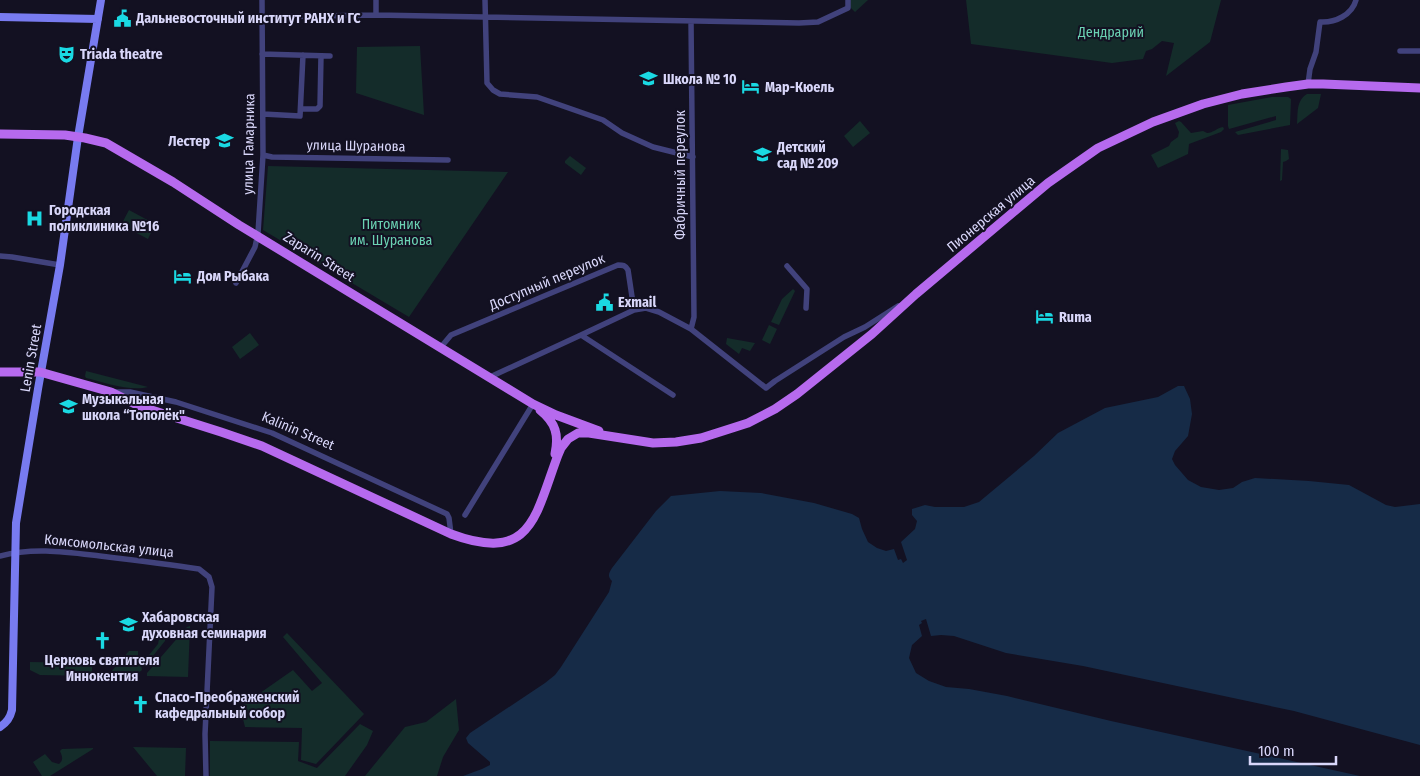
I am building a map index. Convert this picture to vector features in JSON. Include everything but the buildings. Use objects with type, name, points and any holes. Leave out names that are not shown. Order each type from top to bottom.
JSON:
[{"type":"main road","name":"Lenin Street","points":[[0,727],[7,721],[12,710],[17,515],[40,372],[60,265],[78,137],[101,0]]},
{"type":"main road","points":[[0,16],[98,19]]},
{"type":"main road","name":"Пионерская улица","points":[[616,437],[653,442],[676,442],[701,438],[748,423],[775,409],[797,394],[872,334],[916,294],[1048,183],[1108,143],[1153,122],[1203,104],[1267,90],[1308,84],[1420,88]]},
{"type":"main road","name":"Zaparin Street","points":[[0,134],[65,135],[106,143],[173,182],[350,293],[533,404],[616,437]]},
{"type":"main road","name":"Kalinin Street","points":[[0,372],[40,372],[111,392],[139,406],[262,446],[451,534],[480,543],[502,543],[513,539],[525,530],[536,516],[550,478]]},
{"type":"main road","points":[[533,404],[547,417],[555,429],[557,439],[550,478]]},
{"type":"main road","points":[[550,478],[561,448],[568,439],[578,433],[616,437]]},
{"type":"street","name":"улица Гамарника","points":[[236,283],[255,247],[258,234],[264,155],[262,0]]},
{"type":"street","points":[[376,0],[376,15]]},
{"type":"street","points":[[485,0],[487,83],[493,90],[500,94],[537,97],[603,120],[622,132],[653,146],[692,157]]},
{"type":"street","points":[[262,17],[376,15],[799,24],[818,22],[848,8],[848,0]]},
{"type":"street","points":[[1308,84],[1310,68],[1316,52],[1320,22],[1330,22],[1347,14],[1356,0]]},
{"type":"street","name":"Фабричный переулок","points":[[691,21],[694,317],[691,329]]},
{"type":"street","points":[[1400,50],[1420,51]]},
{"type":"street","points":[[262,54],[330,56]]},
{"type":"street","points":[[263,114],[300,116],[303,55]]},
{"type":"street","points":[[301,109],[317,110],[320,106],[321,56]]},
{"type":"street","name":"улица Шуранова","points":[[264,155],[272,157],[448,160]]},
{"type":"street","points":[[0,256],[60,265]]},
{"type":"street","name":"Доступный переулок","points":[[441,347],[451,335],[622,265],[626,266],[628,270],[634,310]]},
{"type":"street","points":[[787,266],[807,289],[806,308]]},
{"type":"street","points":[[490,377],[634,310],[646,308],[659,312],[691,329],[766,388],[775,380],[844,337],[865,327],[916,294]]},
{"type":"street","points":[[580,334],[672,395]]},
{"type":"street","name":"Kalinin Street","points":[[111,392],[130,392],[176,402],[272,433],[447,514],[450,518],[451,534]]},
{"type":"street","points":[[465,515],[533,404]]},
{"type":"street","name":"Комсомольская улица","points":[[0,556],[16,552],[49,550],[199,570],[209,577],[212,587],[205,734],[206,776]]},
{"type":"green space","points":[[847,0],[868,0],[855,12],[848,5]]},
{"type":"green space","name":"Дендрарий","points":[[966,0],[1221,0],[1210,42],[1166,76],[1174,43],[1162,41],[1146,51],[1143,59],[1112,63],[971,44]]},
{"type":"green space","points":[[420,46],[424,115],[356,93],[357,47]]},
{"type":"green space","points":[[1307,94],[1321,94],[1318,108],[1297,124],[1299,103]]},
{"type":"green space","points":[[1272,97],[1288,97],[1291,99],[1290,125],[1238,135],[1235,132],[1276,120],[1276,116],[1229,129],[1228,105]]},
{"type":"green space","points":[[860,121],[870,133],[853,147],[844,136]]},
{"type":"green space","points":[[1179,121],[1191,133],[1203,131],[1209,133],[1223,127],[1224,129],[1221,132],[1189,144],[1188,154],[1158,168],[1151,155],[1169,146],[1178,137],[1179,132],[1175,123]]},
{"type":"green space","points":[[1281,149],[1288,150],[1289,159],[1283,162],[1282,180],[1280,181]]},
{"type":"green space","points":[[570,156],[586,168],[581,175],[565,163]]},
{"type":"green space","name":"Питомник им. Шуранова","points":[[268,166],[508,172],[409,317],[263,230]]},
{"type":"green space","points":[[129,210],[155,224],[148,239],[121,225]]},
{"type":"green space","points":[[793,289],[795,291],[779,325],[771,322],[782,299]]},
{"type":"green space","points":[[769,325],[777,329],[770,344],[762,340]]},
{"type":"green space","points":[[250,333],[259,345],[240,359],[232,347]]},
{"type":"green space","points":[[727,338],[755,343],[750,351],[742,348],[739,354],[726,344]]},
{"type":"green space","points":[[86,371],[148,387],[134,388],[109,384],[86,378]]},
{"type":"green space","points":[[190,626],[188,677],[147,676],[147,673],[187,627]]},
{"type":"green space","points":[[287,633],[364,714],[316,764],[301,760],[302,728],[245,727],[240,707],[293,670],[312,691],[322,683],[283,637]]},
{"type":"green space","points":[[160,634],[165,638],[165,641],[144,667],[143,660],[158,644]]},
{"type":"green space","points":[[129,651],[138,651],[138,660],[140,660],[142,670],[137,674],[130,675],[128,678],[110,677],[110,673]]},
{"type":"green space","points":[[30,662],[92,663],[92,676],[40,675],[30,670]]},
{"type":"green space","points":[[456,699],[459,730],[443,757],[437,776],[365,776],[405,727],[426,722]]},
{"type":"green space","points":[[360,724],[373,731],[367,745],[345,776],[210,776],[210,741],[299,742],[298,761],[317,768]]},
{"type":"green space","points":[[133,747],[186,748],[185,776],[157,776]]},
{"type":"green space","points":[[93,748],[50,776],[42,776],[33,762],[45,754],[52,762],[59,764],[62,759],[60,751],[62,749]]},
{"type":"water","points":[[1178,386],[1184,386],[1190,399],[1192,414],[1188,436],[1175,451],[1172,459],[1188,480],[1201,487],[1219,490],[1233,488],[1242,482],[1255,478],[1309,481],[1349,485],[1386,505],[1395,507],[1420,504],[1420,745],[1294,711],[1083,666],[1006,653],[954,636],[931,636],[926,619],[921,621],[922,623],[919,625],[922,636],[912,645],[909,658],[916,673],[929,681],[946,687],[1007,696],[1360,776],[463,776],[490,765],[490,762],[468,743],[466,738],[470,733],[555,675],[609,592],[612,581],[609,578],[609,574],[612,568],[656,511],[671,496],[720,491],[761,493],[814,503],[852,514],[859,518],[868,542],[886,551],[894,549],[898,560],[901,559],[903,563],[907,560],[901,542],[915,529],[917,521],[912,515],[912,509],[925,505],[964,507],[979,502],[1034,456],[1058,433],[1105,408],[1158,397]]},
{"type":"place","name":"Дальневосточный институт РАНХ и ГС","points":[[122,18]]},
{"type":"place","name":"Triada theatre","points":[[66,54]]},
{"type":"place","name":"Школа № 10","points":[[649,79]]},
{"type":"place","name":"Мар-Кюель","points":[[751,87]]},
{"type":"place","name":"Лестер","points":[[224,141]]},
{"type":"place","name":"Детский сад № 209","points":[[763,155]]},
{"type":"place","name":"Городская поликлиника №16","points":[[35,218]]},
{"type":"place","name":"Дом Рыбака","points":[[183,276]]},
{"type":"place","name":"Exmail","points":[[604,302]]},
{"type":"place","name":"Ruma","points":[[1045,317]]},
{"type":"place","name":"Музыкальная школа “Тополёк\"","points":[[68,407]]},
{"type":"place","name":"Хабаровская духовная семинария","points":[[128,625]]},
{"type":"place","name":"Церковь святителя Иннокентия","points":[[102,640]]},
{"type":"place","name":"Спасо-Преображенский кафедральный собор","points":[[141,705]]}]
